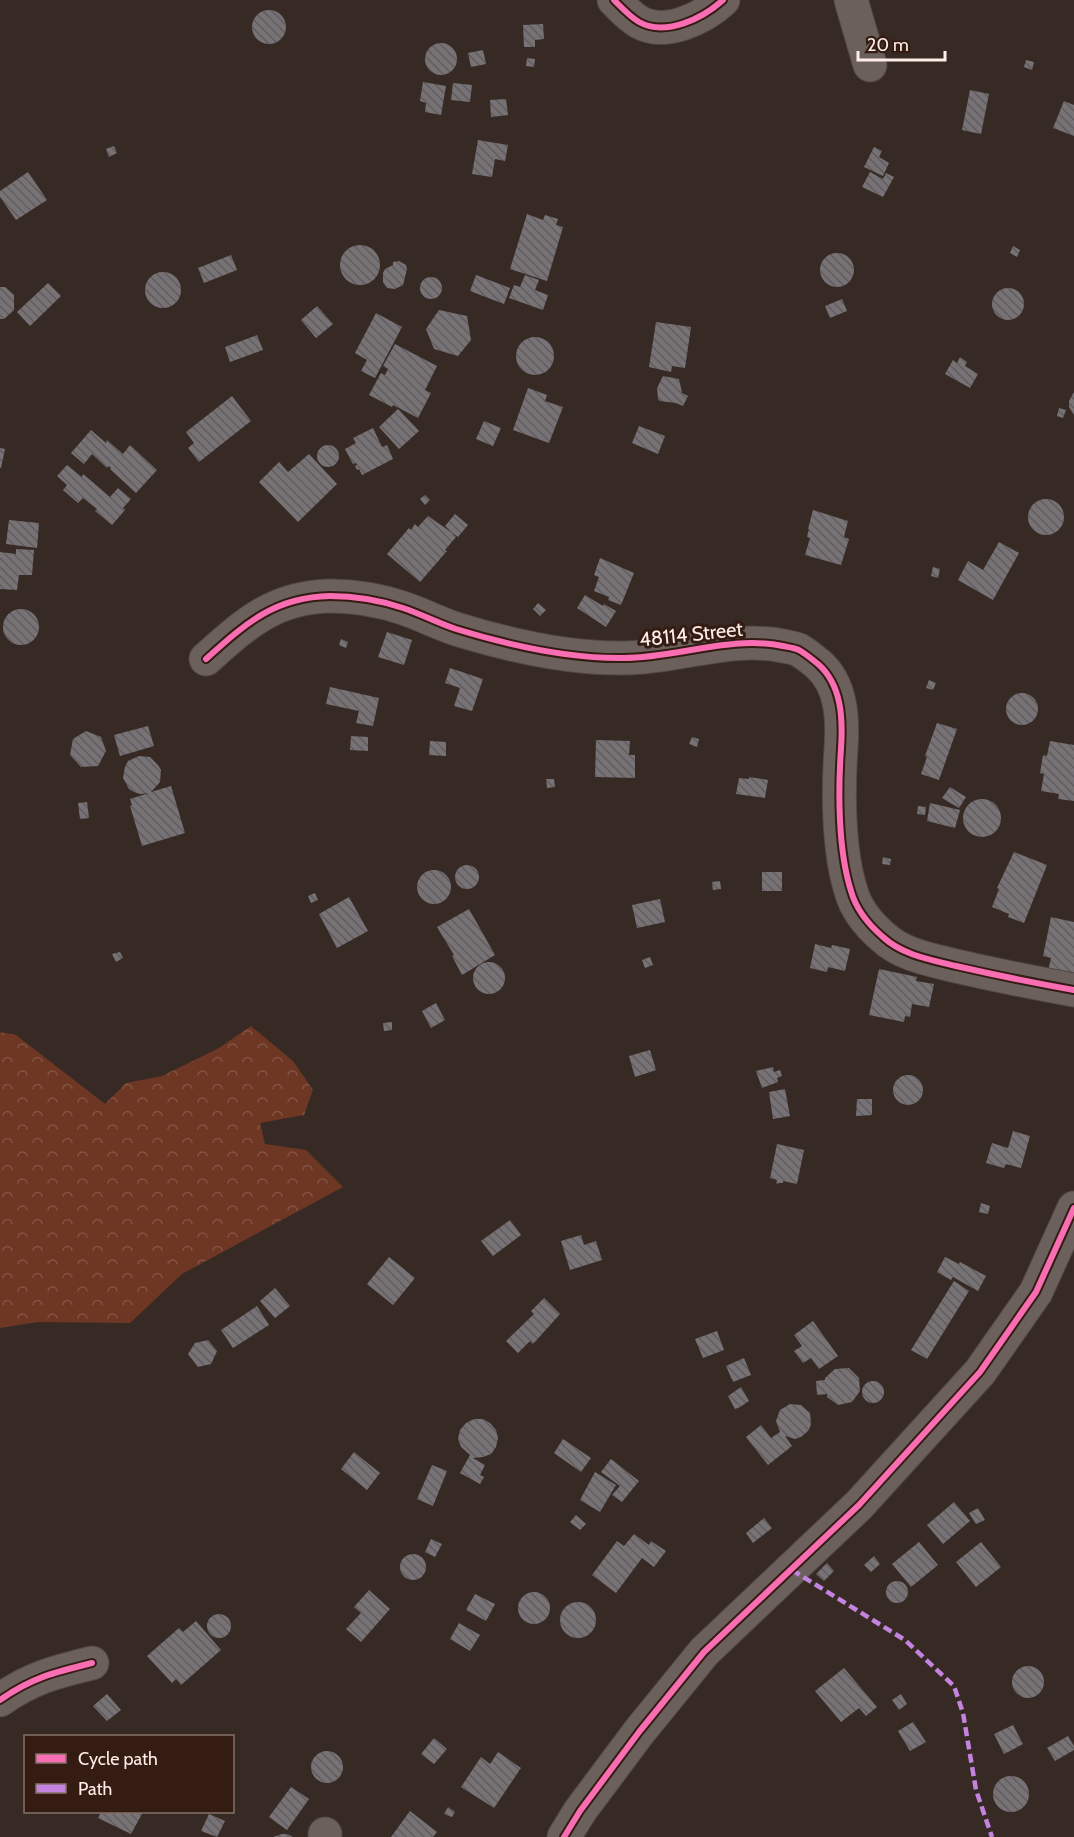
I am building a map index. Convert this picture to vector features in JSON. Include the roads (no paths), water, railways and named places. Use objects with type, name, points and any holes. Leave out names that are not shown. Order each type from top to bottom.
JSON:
[{"type":"street","points":[[614,0],[625,12],[641,23],[660,27],[686,23],[711,10],[723,0]]},
{"type":"street","points":[[851,0],[870,64]]},
{"type":"street","name":"48114 Street","points":[[206,659],[258,615],[294,600],[329,596],[367,598],[403,608],[465,631],[526,647],[583,656],[625,658],[742,643],[770,644],[798,650],[820,666],[832,683],[840,704],[843,724],[839,776],[842,843],[851,892],[863,916],[884,939],[909,953],[993,975],[1074,990]]},
{"type":"street","points":[[564,1837],[580,1811],[639,1732],[704,1652],[859,1505],[980,1372],[1036,1292],[1074,1208]]},
{"type":"street","points":[[0,1700],[18,1687],[44,1675],[92,1663]]}]
